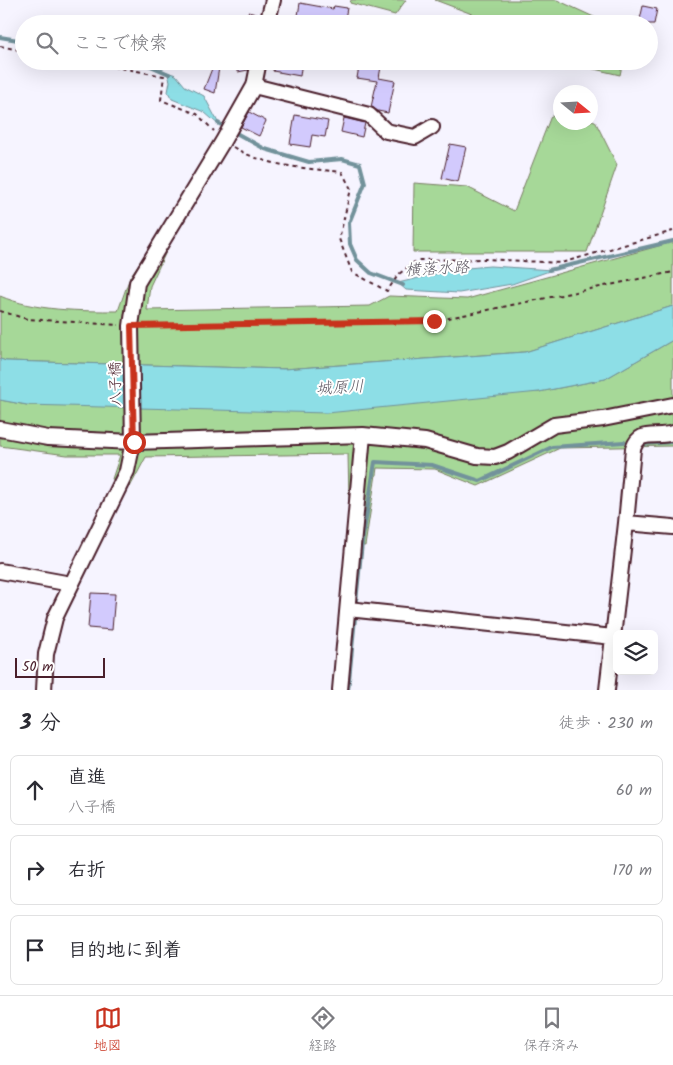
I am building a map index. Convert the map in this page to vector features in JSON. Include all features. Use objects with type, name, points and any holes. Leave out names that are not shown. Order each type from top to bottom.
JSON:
[{"type":"street","points":[[269,15],[273,0]]},
{"type":"street","name":"八子橋","points":[[44,690],[46,654],[55,618],[127,471],[134,442],[131,326],[137,284],[254,86],[257,70]]},
{"type":"street","points":[[254,86],[369,114],[386,131],[415,137],[432,127]]},
{"type":"street","points":[[0,429],[48,438],[134,442],[363,435],[425,441],[477,456],[495,457],[508,452],[554,425],[673,406]]},
{"type":"street","points":[[614,630],[632,449],[636,440],[641,436],[673,433]]},
{"type":"street","points":[[340,690],[363,435]]},
{"type":"street","points":[[626,523],[673,527]]},
{"type":"street","points":[[0,571],[71,584]]},
{"type":"street","points":[[348,609],[613,637],[607,690]]},
{"type":"path","points":[[0,46],[15,49]]},
{"type":"path","points":[[131,70],[164,76],[161,100],[197,114],[223,141],[248,156],[287,166],[342,172],[351,189],[339,239],[352,272],[387,290],[399,274],[417,260],[484,259],[562,263],[673,231]]},
{"type":"path","points":[[0,311],[27,320],[131,326],[434,321],[673,272]]},
{"type":"green space","points":[[351,0],[406,0],[395,15],[350,3]]},
{"type":"green space","points":[[435,0],[557,0],[590,15],[475,15]]},
{"type":"green space","points":[[599,70],[621,70],[620,75]]},
{"type":"green space","points":[[551,116],[553,116],[553,130],[598,130],[598,127],[617,165],[587,252],[413,252],[414,183],[467,187],[514,211]]},
{"type":"green space","points":[[169,218],[179,224],[150,286],[147,310],[370,306],[389,296],[467,299],[673,242],[673,306],[525,352],[284,369],[6,361],[0,359],[0,296],[28,305],[43,307],[118,311],[130,277]]},
{"type":"green space","points":[[673,340],[673,446],[560,448],[478,486],[435,469],[377,468],[365,546],[350,544],[348,454],[146,457],[130,487],[112,479],[120,455],[67,455],[0,446],[0,400],[27,405],[539,392],[605,379]]},
{"type":"water","points":[[167,72],[176,75],[185,86],[204,96],[220,126],[204,112],[172,99],[168,92],[170,81]]},
{"type":"water","points":[[490,266],[552,270],[512,284],[459,293],[406,290],[398,283],[456,269]]},
{"type":"water","name":"城原川","points":[[673,306],[673,340],[605,379],[539,392],[327,413],[27,405],[0,400],[0,359],[6,361],[284,369],[525,352]]},
{"type":"building","points":[[300,3],[333,9],[334,6],[347,8],[346,15],[298,15]]},
{"type":"building","points":[[643,6],[657,9],[656,15],[641,15]]},
{"type":"building","points":[[248,12],[260,15],[247,15]]},
{"type":"building","points":[[211,70],[219,70],[215,93],[204,89]]},
{"type":"building","points":[[273,70],[301,70],[300,76]]},
{"type":"building","points":[[358,70],[380,70],[379,78],[395,81],[388,113],[371,107],[377,81],[357,78]]},
{"type":"building","points":[[249,112],[266,121],[259,136],[241,127]]},
{"type":"building","points":[[295,115],[328,121],[325,137],[312,135],[310,147],[290,144]]},
{"type":"building","points":[[344,118],[365,123],[362,137],[341,132]]},
{"type":"building","points":[[450,144],[466,147],[458,182],[442,178]]},
{"type":"building","points":[[91,593],[115,594],[112,630],[88,628]]},
{"type":"waterway","name":"横落水路","points":[[0,37],[15,40]]},
{"type":"waterway","name":"横落水路","points":[[160,70],[169,74]]},
{"type":"waterway","name":"横落水路","points":[[218,123],[265,149],[309,162],[342,159],[360,164],[365,183],[349,223],[350,244],[357,260],[371,273],[403,285]]},
{"type":"waterway","name":"横落水路","points":[[549,270],[673,241]]},
{"type":"waterway","points":[[356,602],[362,543],[375,462],[432,465],[480,481],[552,447],[624,442]]},
{"type":"waterway","points":[[641,444],[673,442]]},
{"type":"waterway","points":[[348,690],[355,618]]},
{"type":"route","points":[[134,442],[131,326],[434,321]]}]
